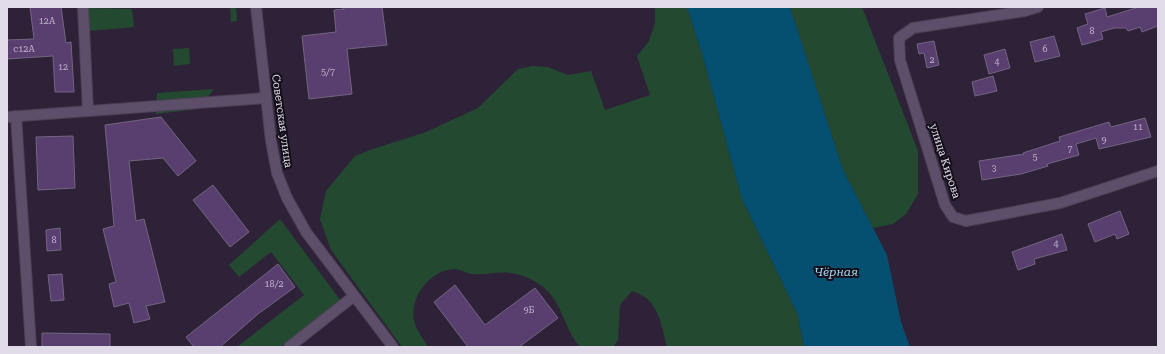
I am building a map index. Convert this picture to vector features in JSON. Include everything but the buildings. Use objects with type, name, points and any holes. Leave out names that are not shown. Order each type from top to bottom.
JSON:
[{"type":"street","points":[[82,7],[88,111]]},
{"type":"street","name":"Советская улица","points":[[256,7],[271,141],[277,173],[287,198],[306,232],[393,347]]},
{"type":"street","name":"улица Кирова","points":[[1038,7],[1025,11],[913,28],[899,38],[900,60],[946,205],[953,216],[966,221],[1060,203],[1158,171]]},
{"type":"street","points":[[31,347],[11,116],[266,98]]},
{"type":"street","points":[[289,347],[354,296]]},
{"type":"green space","points":[[230,7],[236,7],[237,21],[231,22]]},
{"type":"green space","points":[[655,7],[687,7],[703,57],[742,199],[798,315],[804,347],[667,347],[660,320],[653,306],[641,295],[632,291],[620,305],[618,340],[613,347],[580,347],[573,337],[554,300],[548,291],[539,284],[518,274],[471,274],[454,269],[436,275],[422,288],[417,296],[413,315],[416,327],[427,345],[426,347],[402,347],[331,250],[320,219],[326,191],[355,156],[426,132],[478,108],[518,69],[533,66],[548,67],[568,75],[591,71],[605,110],[650,95],[637,56],[649,41],[655,23]]},
{"type":"green space","points":[[790,7],[862,7],[918,151],[918,194],[906,214],[893,224],[873,228],[843,170]]},
{"type":"green space","points":[[87,8],[132,9],[134,27],[89,31]]},
{"type":"green space","points":[[189,48],[190,64],[174,66],[173,49]]},
{"type":"green space","points":[[214,89],[198,109],[156,114],[157,93]]},
{"type":"green space","points":[[280,219],[341,301],[280,347],[237,347],[304,295],[271,252],[239,277],[229,265]]},
{"type":"water","name":"Чёрная","points":[[687,7],[790,7],[843,170],[887,255],[901,322],[910,347],[804,347],[798,315],[742,199],[703,57]]}]
